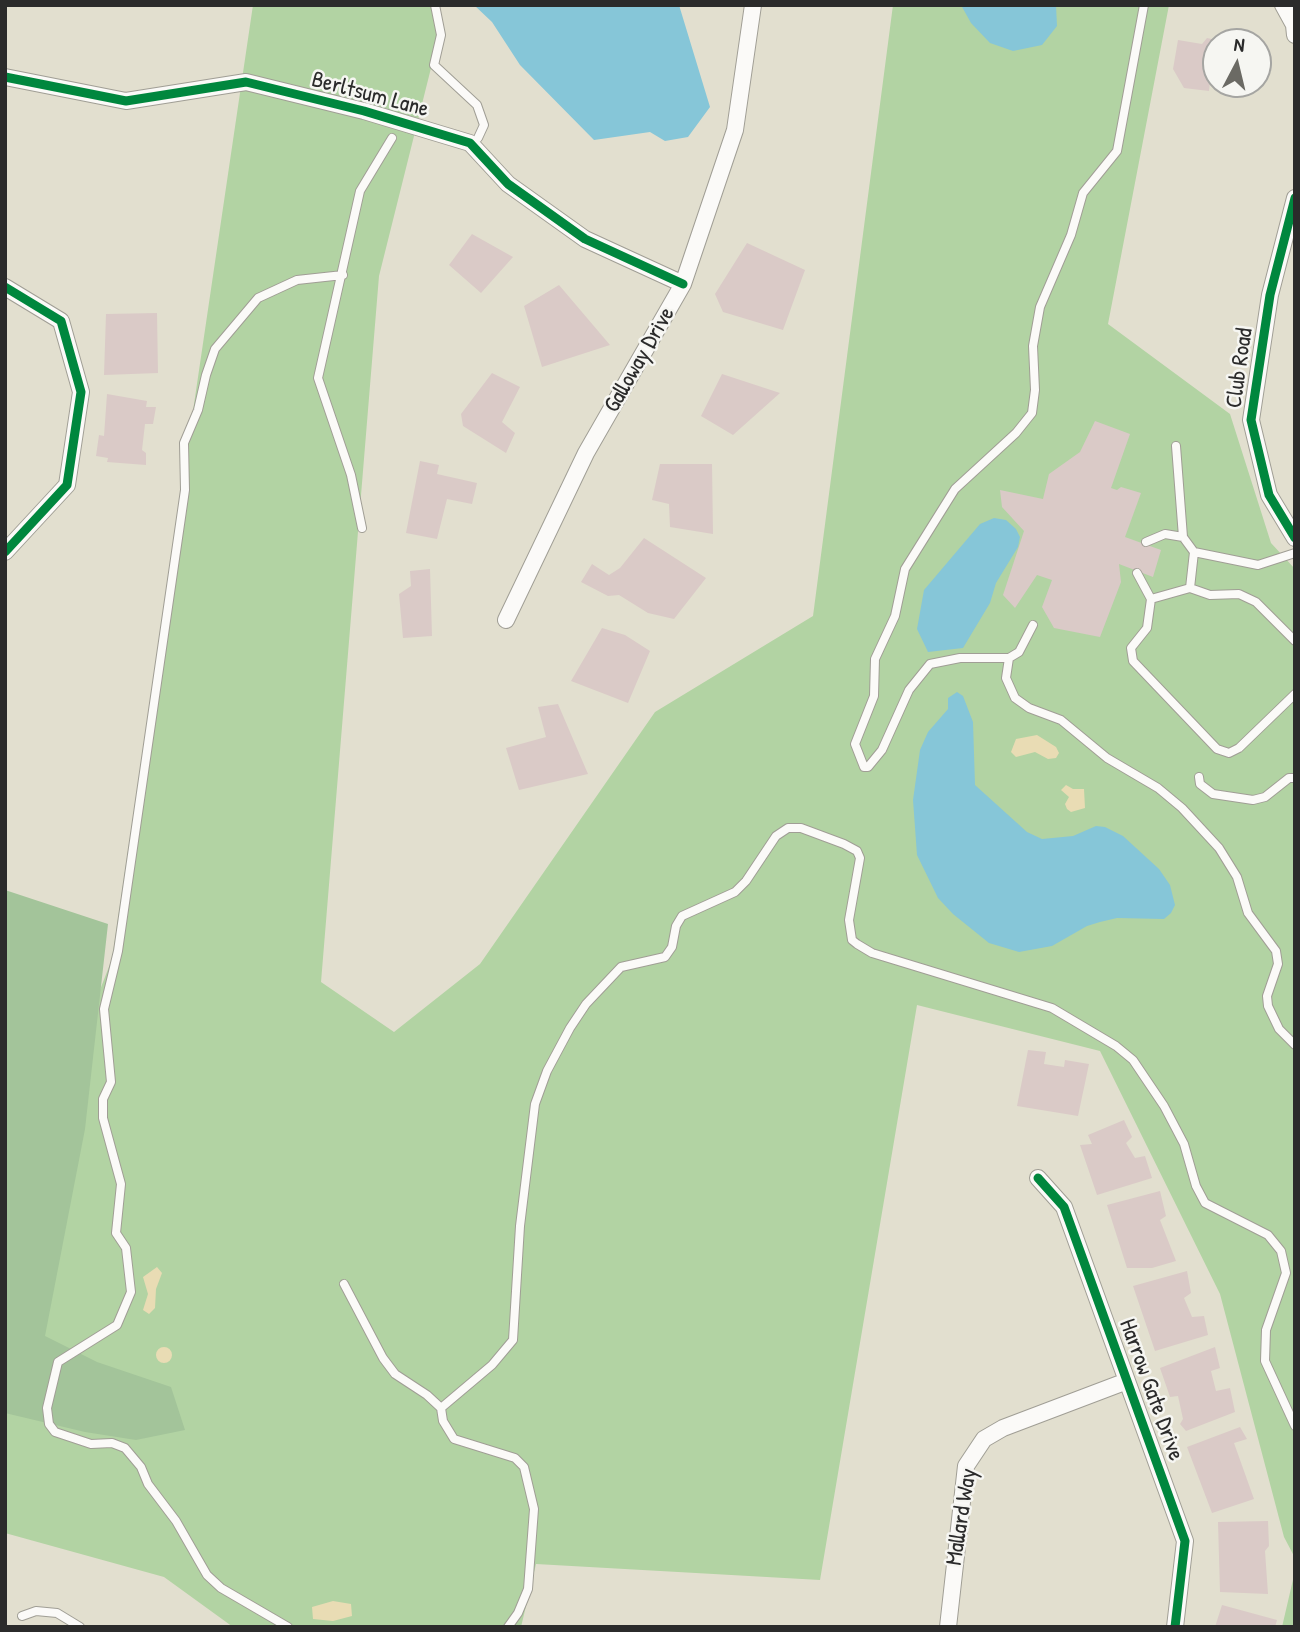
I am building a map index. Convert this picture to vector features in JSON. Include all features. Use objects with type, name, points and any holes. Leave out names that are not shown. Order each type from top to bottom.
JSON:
[{"type":"street","name":"Galloway Drive","points":[[506,620],[586,453],[683,284],[735,130],[753,5]]},
{"type":"street","points":[[1283,5],[1295,35]]},
{"type":"street","name":"Berltsum Lane","points":[[5,78],[126,101],[246,82],[364,111],[470,143],[508,184],[585,239],[683,284]]},
{"type":"street","name":"Club Road","points":[[1295,198],[1270,295],[1251,420],[1269,495],[1295,538]]},
{"type":"street","points":[[5,287],[61,321],[81,393],[67,485],[5,552]]},
{"type":"street","name":"Harrow Gate Drive","points":[[1038,1178],[1064,1207],[1185,1541],[1175,1627]]},
{"type":"street","name":"Mallard Way","points":[[948,1627],[966,1466],[984,1439],[1003,1428],[1127,1381]]},
{"type":"lane","points":[[435,5],[441,34],[434,65],[477,105],[484,125],[478,138]]},
{"type":"lane","points":[[1032,625],[1018,652],[1009,658],[960,658],[930,664],[915,679],[882,750],[868,767],[864,767],[855,744],[874,696],[875,659],[895,616],[905,569],[955,489],[1016,433],[1032,414],[1035,390],[1033,346],[1040,307],[1071,235],[1083,193],[1117,151],[1144,5]]},
{"type":"lane","points":[[362,528],[351,475],[318,378],[360,191],[392,138]]},
{"type":"lane","points":[[288,1627],[221,1588],[207,1575],[176,1521],[148,1484],[141,1466],[125,1448],[112,1443],[78,1441],[55,1432],[48,1424],[47,1408],[58,1362],[117,1325],[131,1292],[126,1248],[117,1233],[121,1184],[103,1118],[103,1100],[111,1082],[104,1009],[118,951],[184,499],[183,452],[188,429],[198,410],[215,349],[258,298],[297,280],[343,275]]},
{"type":"lane","points":[[1176,446],[1183,537],[1194,552],[1258,565],[1295,553]]},
{"type":"lane","points":[[1146,542],[1165,534],[1183,537]]},
{"type":"lane","points":[[1189,588],[1194,552]]},
{"type":"lane","points":[[1137,573],[1151,599],[1147,628],[1131,648],[1133,661],[1217,750],[1229,753],[1239,748],[1295,694]]},
{"type":"lane","points":[[1151,599],[1189,588],[1210,595],[1239,594],[1256,602],[1295,641]]},
{"type":"lane","points":[[1009,658],[1006,678],[1015,698],[1029,708],[1061,720],[1107,758],[1158,788],[1182,808],[1219,848],[1237,877],[1248,913],[1276,951],[1278,964],[1267,996],[1268,1006],[1279,1029],[1295,1045]]},
{"type":"lane","points":[[1199,777],[1200,784],[1213,794],[1253,800],[1274,792],[1289,778],[1295,778]]},
{"type":"lane","points":[[441,1408],[492,1365],[513,1340],[520,1226],[535,1104],[547,1071],[570,1028],[586,1004],[621,967],[665,957],[672,947],[676,926],[682,916],[734,892],[746,881],[776,836],[788,828],[801,828],[857,851],[860,858],[849,920],[852,940],[857,944],[872,953],[923,966],[952,979],[1052,1008],[1116,1046],[1133,1060],[1164,1106],[1184,1144],[1196,1186],[1205,1203],[1256,1228],[1282,1251],[1286,1273],[1266,1330],[1265,1361],[1295,1426]]},
{"type":"lane","points":[[344,1284],[367,1332],[395,1374],[428,1395],[441,1408],[443,1421],[454,1439],[515,1458],[524,1466],[534,1509],[527,1588],[518,1613],[508,1627]]},
{"type":"lane","points":[[22,1616],[36,1611],[57,1613],[80,1627]]},
{"type":"green space","points":[[253,5],[438,5],[440,32],[379,276],[321,982],[394,1032],[480,964],[655,712],[813,616],[893,5],[1169,5],[1108,324],[1230,414],[1271,543],[1295,569],[1295,1558],[1284,1537],[1220,1294],[1100,1051],[917,1005],[820,1580],[536,1564],[521,1627],[233,1627],[164,1577],[5,1533],[5,1234],[112,959]]},
{"type":"green space","points":[[5,890],[108,924],[85,1129],[45,1336],[97,1362],[171,1387],[185,1430],[136,1440],[85,1432],[5,1413]]},
{"type":"green space","points":[[1295,1571],[1295,1627],[1282,1627]]},
{"type":"sand","points":[[1037,735],[1056,747],[1059,753],[1056,758],[1048,759],[1035,752],[1016,757],[1011,752],[1016,739]]},
{"type":"sand","points":[[1066,785],[1073,789],[1084,789],[1085,808],[1071,812],[1067,809],[1065,804],[1069,797],[1061,790]]},
{"type":"sand","points":[[157,1267],[162,1273],[156,1289],[155,1308],[149,1314],[143,1310],[148,1294],[143,1277]]},
{"type":"sand","points":[[161,1347],[167,1347],[172,1355],[170,1361],[161,1363],[156,1358],[156,1352]]},
{"type":"sand","points":[[333,1601],[351,1604],[352,1616],[333,1621],[313,1619],[312,1607]]},
{"type":"water","points":[[474,5],[679,5],[710,107],[688,137],[665,141],[650,132],[594,140],[520,65],[492,22]]},
{"type":"water","points":[[961,5],[1056,5],[1057,26],[1042,45],[1013,51],[990,43],[971,23]]},
{"type":"water","points":[[994,518],[1006,520],[1016,529],[1020,537],[1018,547],[996,583],[990,603],[963,648],[928,652],[917,629],[924,590],[980,524]]},
{"type":"water","points":[[957,692],[963,696],[973,722],[975,785],[1027,832],[1042,839],[1073,836],[1096,826],[1105,827],[1123,836],[1159,869],[1170,885],[1175,905],[1171,913],[1164,919],[1117,918],[1100,922],[1087,926],[1052,946],[1019,952],[989,943],[953,914],[938,898],[917,855],[913,800],[920,750],[928,732],[948,709],[948,698]]},
{"type":"building","points":[[1178,40],[1202,44],[1202,90],[1184,88],[1173,69]]},
{"type":"building","points":[[472,234],[513,257],[481,293],[449,265]]},
{"type":"building","points":[[747,243],[805,270],[783,330],[723,312],[715,294]]},
{"type":"building","points":[[559,285],[610,345],[542,367],[524,306]]},
{"type":"building","points":[[157,313],[158,373],[104,375],[106,314]]},
{"type":"building","points":[[492,373],[520,387],[502,422],[515,433],[506,453],[463,426],[461,414]]},
{"type":"building","points":[[722,374],[780,393],[733,435],[701,416]]},
{"type":"building","points":[[107,394],[147,401],[146,407],[156,407],[153,424],[145,424],[142,450],[146,453],[146,465],[107,462],[108,458],[96,456],[99,435],[104,436]]},
{"type":"building","points":[[1095,421],[1130,434],[1111,488],[1117,490],[1121,487],[1141,493],[1125,537],[1161,550],[1153,577],[1119,564],[1121,582],[1100,637],[1054,628],[1042,607],[1052,580],[1037,575],[1015,608],[1003,595],[1024,531],[1002,507],[1000,490],[1043,499],[1049,474],[1080,452]]},
{"type":"building","points":[[420,461],[439,465],[437,474],[477,483],[472,504],[447,499],[437,539],[406,533]]},
{"type":"building","points":[[660,464],[712,464],[713,534],[670,527],[669,504],[652,500]]},
{"type":"building","points":[[644,538],[706,578],[674,619],[648,613],[619,595],[608,596],[581,582],[592,564],[609,575],[620,568]]},
{"type":"building","points":[[430,569],[432,636],[403,638],[399,594],[411,586],[410,571]]},
{"type":"building","points":[[602,628],[625,635],[650,651],[628,703],[571,681]]},
{"type":"building","points":[[558,704],[588,774],[519,790],[506,748],[546,737],[538,707]]},
{"type":"building","points":[[1028,1050],[1046,1052],[1044,1064],[1064,1067],[1065,1060],[1089,1064],[1078,1116],[1017,1106]]},
{"type":"building","points":[[1124,1120],[1132,1137],[1126,1143],[1135,1158],[1145,1156],[1152,1178],[1097,1195],[1080,1145],[1092,1144],[1088,1135]]},
{"type":"building","points":[[1160,1191],[1166,1216],[1160,1220],[1176,1261],[1152,1268],[1127,1268],[1107,1205]]},
{"type":"building","points":[[1187,1271],[1191,1293],[1184,1298],[1192,1317],[1204,1316],[1208,1335],[1155,1351],[1133,1286]]},
{"type":"building","points":[[1215,1347],[1220,1368],[1211,1371],[1216,1391],[1230,1388],[1235,1412],[1186,1431],[1180,1424],[1183,1419],[1178,1396],[1170,1397],[1160,1368]]},
{"type":"building","points":[[1240,1427],[1247,1439],[1234,1443],[1254,1499],[1212,1513],[1187,1447]]},
{"type":"building","points":[[1268,1521],[1269,1546],[1265,1551],[1268,1594],[1220,1592],[1218,1522]]},
{"type":"building","points":[[1222,1605],[1277,1620],[1275,1627],[1215,1627]]},
{"type":"cycle path","points":[[5,77],[126,101],[246,82],[364,111],[470,143],[508,184],[585,239],[683,284]]},
{"type":"cycle path","points":[[1295,198],[1270,295],[1251,420],[1269,495],[1295,538]]},
{"type":"cycle path","points":[[5,287],[61,321],[81,392],[67,485],[5,552]]},
{"type":"cycle path","points":[[1038,1178],[1064,1207],[1185,1541],[1175,1627]]}]
